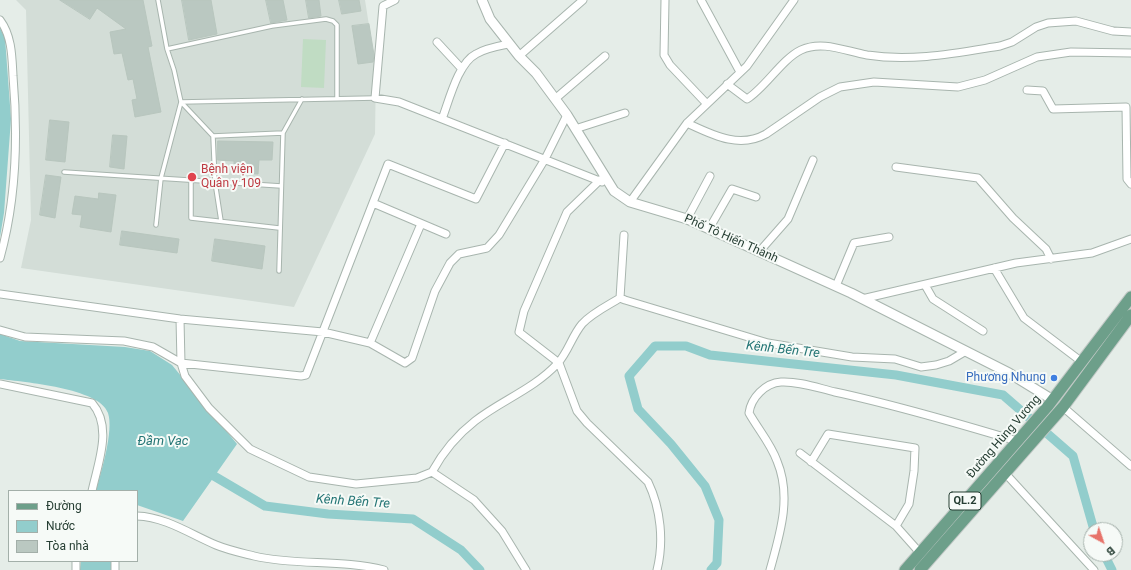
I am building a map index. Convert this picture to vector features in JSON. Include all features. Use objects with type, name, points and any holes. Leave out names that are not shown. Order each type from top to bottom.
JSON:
[{"type":"main road","name":"Đường Hùng Vương","points":[[905,570],[1050,403],[1131,297]]},
{"type":"main road","name":"Đường Hùng Vương","points":[[920,570],[1060,410],[1131,315]]},
{"type":"main road","points":[[1050,403],[1060,410]]},
{"type":"street","points":[[395,0],[383,6],[375,98],[399,102],[505,143],[600,180],[614,191]]},
{"type":"street","name":"Phố Tô Hiến Thành","points":[[482,0],[490,19],[519,56],[536,73],[567,115],[614,191],[630,202],[687,219],[836,286],[1010,373],[1050,403]]},
{"type":"street","points":[[519,56],[583,0]]},
{"type":"street","points":[[665,0],[664,55],[670,65],[706,103]]},
{"type":"street","points":[[702,0],[740,72]]},
{"type":"street","points":[[630,202],[687,123],[706,103],[747,66],[794,0]]},
{"type":"street","points":[[0,20],[8,36],[11,51],[17,118],[7,234],[0,258]]},
{"type":"street","points":[[727,84],[747,99],[795,54],[800,50],[811,47],[825,46],[866,55],[914,58],[1000,46],[1012,42],[1036,27],[1048,24],[1076,22],[1108,30],[1131,32]]},
{"type":"street","points":[[437,42],[462,69]]},
{"type":"street","points":[[442,119],[462,69],[477,53],[509,44]]},
{"type":"street","points":[[687,123],[717,137],[745,141],[757,139],[766,134],[820,97],[840,87],[874,82],[958,87],[979,82],[1037,58],[1071,52],[1131,53]]},
{"type":"street","points":[[555,99],[606,56]]},
{"type":"street","points":[[1027,90],[1043,91],[1053,109],[1128,106],[1127,179],[1131,184]]},
{"type":"street","points":[[575,129],[625,113]]},
{"type":"street","points":[[0,294],[180,319],[323,332],[370,343],[405,363],[410,361],[435,291],[450,263],[459,254],[487,248],[492,243],[545,159],[567,115]]},
{"type":"street","points":[[0,330],[25,337],[124,341],[153,347],[181,363],[301,376],[308,373],[388,164],[476,199],[505,143]]},
{"type":"street","points":[[759,252],[788,219],[813,160]]},
{"type":"street","points":[[896,167],[978,178],[1013,218],[1046,249],[1051,259]]},
{"type":"street","points":[[687,219],[710,176]]},
{"type":"street","points":[[600,180],[567,212],[524,311],[519,332],[559,363],[577,411],[587,423],[648,482],[652,491],[660,526],[660,556],[657,570]]},
{"type":"street","points":[[709,229],[732,189],[756,197]]},
{"type":"street","points":[[373,203],[446,234]]},
{"type":"street","points":[[370,343],[421,224]]},
{"type":"street","points":[[620,298],[624,234]]},
{"type":"street","points":[[836,286],[854,243],[889,237]]},
{"type":"street","points":[[862,299],[1016,263],[1092,253],[1131,239]]},
{"type":"street","points":[[994,268],[1024,318],[1082,362]]},
{"type":"street","points":[[925,285],[933,299],[983,332]]},
{"type":"street","points":[[180,319],[181,363],[185,376],[209,408],[250,449],[309,477],[356,484],[417,478],[432,472],[439,458],[451,442],[476,420],[532,386],[559,363],[582,324],[600,310],[620,298],[768,343],[852,357],[896,359],[921,366],[936,365],[949,361],[966,351]]},
{"type":"street","points":[[770,570],[782,524],[785,492],[777,460],[749,413],[750,404],[754,398],[768,386],[780,382],[816,387],[908,410],[1017,441]]},
{"type":"street","points":[[0,384],[92,403],[99,411],[103,430],[102,444],[92,490]]},
{"type":"street","points":[[1060,410],[1131,466]]},
{"type":"street","points":[[811,462],[828,434],[915,448],[914,471],[909,504],[896,526]]},
{"type":"street","points":[[800,454],[896,526],[920,553]]},
{"type":"street","points":[[432,472],[474,500],[502,531],[526,570]]},
{"type":"street","points":[[1005,473],[1094,570]]},
{"type":"street","points":[[138,516],[150,516],[177,526],[217,546],[255,556],[296,563],[362,564],[384,570]]},
{"type":"lane","points":[[156,225],[161,178],[181,102],[174,70],[167,48],[158,0]]},
{"type":"lane","points":[[167,48],[272,26],[326,19],[333,21],[337,25],[337,98]]},
{"type":"lane","points":[[181,102],[375,98]]},
{"type":"lane","points":[[279,271],[279,228],[283,133],[302,99]]},
{"type":"lane","points":[[181,102],[213,136],[215,182],[221,221]]},
{"type":"lane","points":[[213,136],[283,133]]},
{"type":"lane","points":[[64,172],[281,186]]},
{"type":"lane","points":[[191,180],[192,218],[279,228]]},
{"type":"shaded area","name":"Bệnh viện Quân y 109","points":[[16,0],[365,0],[376,70],[375,134],[294,307],[21,268],[31,220],[26,10]]},
{"type":"green space","points":[[303,39],[326,40],[324,88],[301,87]]},
{"type":"water","points":[[0,28],[5,38],[11,119],[4,213],[0,237]]},
{"type":"water","name":"Đầm Vạc","points":[[0,334],[20,341],[125,347],[150,351],[172,365],[237,444],[183,521],[138,505],[138,490],[96,490],[104,463],[109,430],[108,413],[102,404],[76,392],[60,388],[42,384],[0,379]]},
{"type":"water","points":[[81,562],[112,562],[112,570],[80,570]]},
{"type":"building","points":[[60,0],[143,0],[152,46],[148,47],[161,112],[135,117],[132,100],[137,99],[133,79],[128,80],[122,53],[114,54],[110,32],[126,29],[97,8],[90,19]]},
{"type":"building","points":[[182,0],[211,0],[217,34],[189,40]]},
{"type":"building","points":[[266,0],[283,0],[287,20],[271,23]]},
{"type":"building","points":[[306,0],[319,0],[321,16],[309,18]]},
{"type":"building","points":[[339,0],[359,0],[361,11],[342,14]]},
{"type":"building","points":[[369,24],[374,55],[373,62],[358,64],[352,26]]},
{"type":"building","points":[[50,120],[69,122],[65,162],[46,160]]},
{"type":"building","points":[[113,135],[127,136],[124,169],[110,167]]},
{"type":"building","points":[[218,141],[273,142],[272,160],[259,160],[258,174],[234,173],[234,161],[218,160]]},
{"type":"building","points":[[46,175],[61,177],[55,218],[40,215]]},
{"type":"building","points":[[99,193],[116,195],[111,232],[80,227],[82,215],[72,214],[75,196],[98,199]]},
{"type":"building","points":[[122,231],[179,239],[177,253],[120,245]]},
{"type":"building","points":[[215,239],[265,246],[262,269],[212,261]]},
{"type":"waterway","name":"Kênh Bến Tre","points":[[711,570],[717,563],[719,520],[705,486],[671,444],[638,409],[629,376],[655,346],[686,346],[710,355],[896,375],[1003,395],[1073,456],[1092,522]]},
{"type":"waterway","name":"Kênh Bến Tre","points":[[214,476],[265,506],[328,514],[413,519],[461,550],[480,570]]},
{"type":"waterway","name":"Kênh Bến Tre","points":[[1108,562],[1112,570]]},
{"type":"place","name":"Bệnh viện Quân y 109","points":[[192,177]]},
{"type":"place","name":"Phương Nhung","points":[[1054,378]]}]
